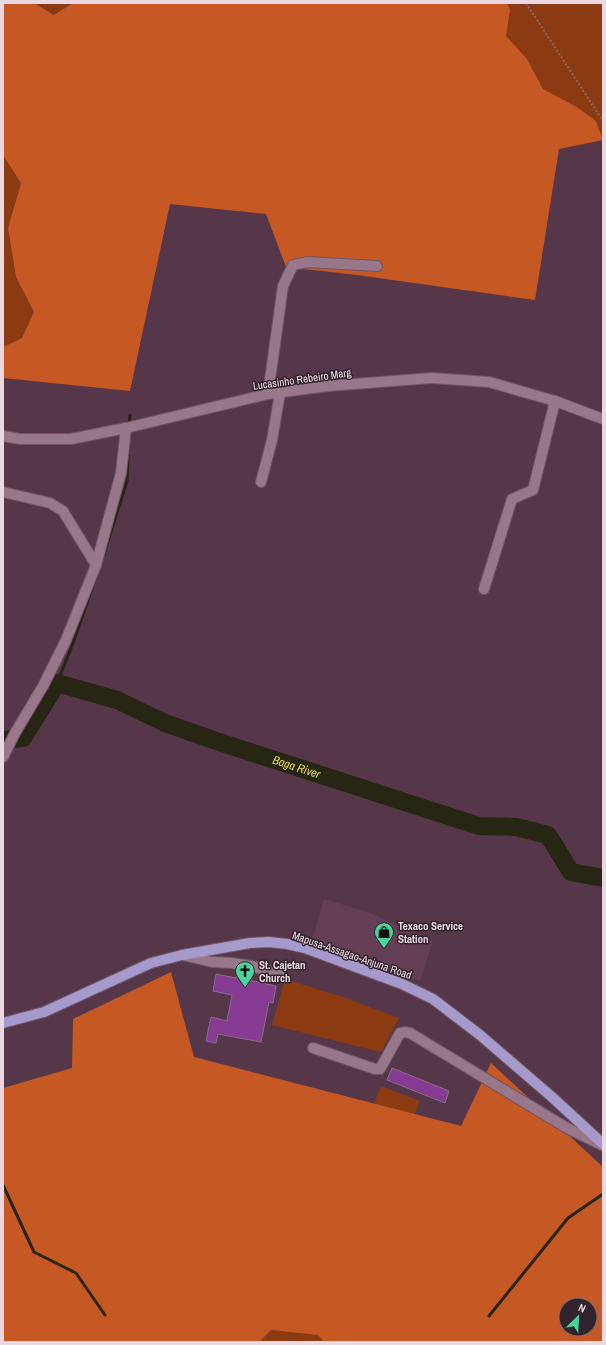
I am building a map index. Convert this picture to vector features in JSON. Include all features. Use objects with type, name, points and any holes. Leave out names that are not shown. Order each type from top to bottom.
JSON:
[{"type":"main road","name":"Mapusa-Assagao-Anjuna Road","points":[[3,1023],[44,1012],[151,963],[182,955],[250,944],[269,942],[288,944],[304,948],[418,991],[444,1007],[480,1034],[552,1096],[603,1145]]},
{"type":"street","points":[[268,394],[283,286],[293,265],[308,262],[377,266]]},
{"type":"street","name":"Lucasinho Rebeiro Marg","points":[[3,436],[20,439],[71,439],[126,428],[268,394],[328,386],[432,378],[489,382],[555,402],[603,419]]},
{"type":"street","points":[[261,482],[272,440],[280,393]]},
{"type":"street","points":[[484,589],[512,499],[533,490],[555,402]]},
{"type":"street","points":[[3,756],[15,733],[44,686],[66,640],[96,564],[121,473],[126,428]]},
{"type":"street","points":[[3,492],[50,503],[63,511],[96,564]]},
{"type":"street","points":[[182,955],[212,962],[252,966],[281,975]]},
{"type":"street","points":[[313,1048],[375,1069],[380,1069],[400,1033],[410,1033],[567,1128],[603,1145]]},
{"type":"path","points":[[526,3],[603,121]]},
{"type":"shaded area","points":[[3,3],[34,3],[54,15],[73,3],[507,3],[510,10],[506,36],[527,59],[543,89],[577,107],[596,121],[603,140],[559,149],[535,300],[357,275],[286,267],[266,214],[170,204],[130,391],[3,378],[3,347],[22,338],[34,312],[16,277],[8,228],[21,183],[3,155]]},
{"type":"shaded area","points":[[34,3],[73,3],[54,15]]},
{"type":"shaded area","points":[[507,3],[603,3],[603,140],[596,121],[577,107],[543,89],[527,59],[506,36],[510,10]]},
{"type":"shaded area","points":[[3,155],[21,183],[8,228],[16,277],[34,312],[22,338],[3,347]]},
{"type":"shaded area","points":[[324,899],[368,912],[433,941],[420,981],[311,943]]},
{"type":"shaded area","points":[[171,972],[194,1057],[461,1126],[491,1063],[603,1167],[603,1342],[324,1342],[318,1335],[271,1330],[259,1342],[3,1342],[3,1088],[72,1068],[73,1019]]},
{"type":"shaded area","points":[[285,979],[343,997],[399,1018],[381,1052],[272,1025]]},
{"type":"shaded area","points":[[381,1086],[420,1101],[413,1118],[374,1103]]},
{"type":"shaded area","points":[[271,1330],[318,1335],[324,1342],[259,1342]]},
{"type":"building","points":[[237,970],[250,973],[248,980],[276,986],[273,1003],[269,1002],[261,1042],[218,1034],[216,1043],[206,1041],[211,1017],[227,1021],[232,995],[213,991],[216,974],[236,978]]},
{"type":"building","points":[[392,1068],[449,1091],[445,1103],[387,1080]]},
{"type":"waterway","points":[[129,425],[130,415]]},
{"type":"waterway","points":[[104,554],[127,481],[128,455]]},
{"type":"waterway","points":[[57,683],[72,646],[97,574]]},
{"type":"waterway","name":"Baga River","points":[[3,740],[23,738],[57,683],[117,700],[165,723],[219,742],[479,826],[516,827],[548,835],[571,872],[603,878]]},
{"type":"waterway","points":[[3,1185],[34,1252],[76,1273],[105,1315]]},
{"type":"waterway","points":[[489,1316],[568,1218],[603,1194]]},
{"type":"place","name":"Texaco Service Station","points":[[384,949]]},
{"type":"place","name":"St. Cajetan Church","points":[[245,988]]}]
